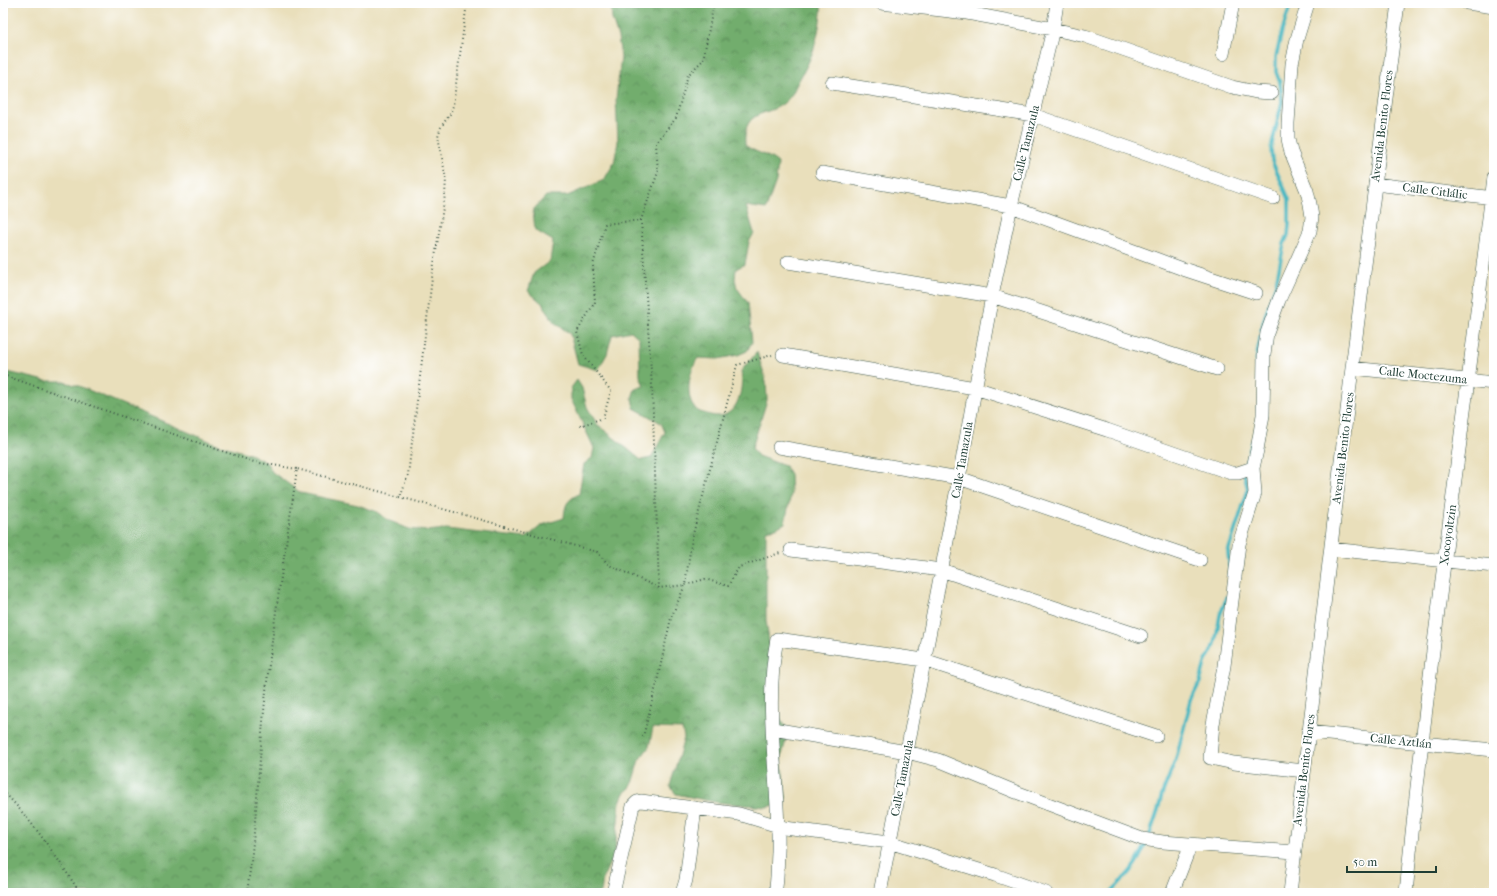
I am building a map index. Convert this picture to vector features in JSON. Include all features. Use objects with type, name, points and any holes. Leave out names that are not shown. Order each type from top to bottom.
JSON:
[{"type":"street","points":[[881,3],[967,13],[1085,36],[1232,87],[1256,92],[1272,93]]},
{"type":"street","name":"Calle Tamazula","points":[[880,893],[992,296],[1011,206],[1053,29],[1057,3]]},
{"type":"street","points":[[1223,54],[1233,3]]},
{"type":"street","points":[[1304,771],[1234,764],[1210,758],[1213,724],[1224,666],[1239,544],[1254,493],[1253,468],[1258,450],[1263,415],[1264,354],[1267,333],[1279,300],[1310,231],[1312,217],[1307,191],[1291,152],[1288,139],[1292,64],[1297,39],[1308,3]]},
{"type":"street","name":"Avenida Benito Flores","points":[[1290,893],[1352,368],[1398,3]]},
{"type":"street","points":[[1467,3],[1494,6]]},
{"type":"street","points":[[832,83],[1033,115],[1273,198]]},
{"type":"street","points":[[822,173],[1011,206],[1184,269],[1256,292]]},
{"type":"street","name":"Xocoyoltzin","points":[[1406,893],[1421,742],[1493,198],[1494,177]]},
{"type":"street","name":"Calle Citlálic","points":[[1375,184],[1493,198]]},
{"type":"street","points":[[788,262],[992,296],[1217,369]]},
{"type":"street","points":[[783,355],[975,388],[1114,432],[1231,473],[1238,473],[1253,468]]},
{"type":"street","name":"Calle Moctezuma","points":[[1352,368],[1494,383]]},
{"type":"street","points":[[779,447],[959,478],[1200,560]]},
{"type":"street","points":[[1331,549],[1494,566]]},
{"type":"street","points":[[791,550],[941,570],[1141,636]]},
{"type":"street","points":[[775,893],[778,826],[771,687],[772,662],[777,639],[924,660],[1156,736]]},
{"type":"street","points":[[773,729],[907,752],[938,760],[1016,792],[1142,839],[1294,852]]},
{"type":"street","name":"Calle Aztlán","points":[[1308,732],[1494,750]]},
{"type":"street","points":[[615,893],[614,890],[633,806],[637,802],[641,801],[746,816],[778,826],[889,842],[995,875],[1046,893]]},
{"type":"street","points":[[682,893],[686,880],[695,808]]},
{"type":"street","points":[[1172,893],[1191,844]]},
{"type":"path","points":[[400,497],[408,475],[433,270],[446,179],[438,132],[450,114],[453,106],[467,3]]},
{"type":"path","points":[[659,588],[652,386],[641,220],[658,172],[656,143],[676,118],[688,76],[703,60],[714,3]]},
{"type":"path","points":[[580,426],[603,418],[611,391],[583,355],[577,332],[595,302],[593,265],[605,224],[641,220]]},
{"type":"path","points":[[642,736],[671,618],[685,585],[692,538],[736,365],[773,355],[783,355]]},
{"type":"path","points":[[3,375],[254,462],[297,469],[597,552],[609,565],[659,588],[685,585],[705,579],[728,586],[739,567],[791,550]]},
{"type":"path","points":[[247,893],[252,857],[267,684],[280,582],[297,469]]},
{"type":"path","points":[[3,791],[28,818],[55,854],[80,893]]},
{"type":"green space","points":[[611,3],[821,3],[820,21],[814,49],[792,95],[775,109],[753,118],[748,124],[745,132],[745,145],[778,163],[776,181],[766,209],[746,206],[754,233],[749,242],[745,264],[736,269],[735,279],[737,288],[748,303],[752,342],[747,351],[738,355],[718,359],[698,358],[692,369],[689,384],[690,398],[692,404],[697,410],[710,415],[719,416],[727,414],[737,403],[740,396],[742,379],[741,371],[757,352],[766,381],[767,400],[752,448],[758,456],[785,466],[790,474],[791,494],[785,523],[776,528],[766,530],[766,620],[770,648],[775,711],[786,727],[787,736],[781,759],[786,798],[776,805],[766,807],[715,802],[676,794],[670,786],[684,738],[682,729],[653,728],[649,747],[639,760],[631,787],[624,793],[620,802],[615,851],[603,878],[601,893],[3,893],[3,371],[46,381],[61,381],[79,386],[214,443],[250,454],[267,463],[272,472],[301,493],[358,505],[375,511],[390,521],[409,529],[427,531],[446,529],[526,538],[542,525],[564,518],[567,503],[579,494],[584,464],[592,458],[594,448],[571,399],[571,388],[577,380],[582,388],[587,407],[597,424],[641,460],[651,458],[665,432],[661,423],[634,408],[632,398],[635,389],[644,386],[640,376],[639,338],[631,331],[612,335],[607,354],[598,370],[578,364],[570,334],[554,322],[543,304],[528,291],[534,273],[550,261],[553,241],[535,230],[533,210],[546,196],[567,196],[604,180],[614,163],[618,142],[616,99],[621,57],[618,37],[612,19]]},
{"type":"waterway","points":[[1261,331],[1276,283],[1284,244],[1288,235],[1289,225],[1289,199],[1272,161],[1271,148],[1282,102],[1280,83],[1276,72],[1276,57],[1291,3]]},
{"type":"waterway","points":[[1258,378],[1256,362],[1260,337]]},
{"type":"waterway","points":[[1245,467],[1252,442]]},
{"type":"waterway","points":[[1230,573],[1228,552],[1248,490],[1244,473]]},
{"type":"waterway","points":[[1149,837],[1162,794],[1176,759],[1191,700],[1200,682],[1205,663],[1215,644],[1220,615],[1227,597]]},
{"type":"waterway","points":[[1110,893],[1131,870],[1146,843]]}]
